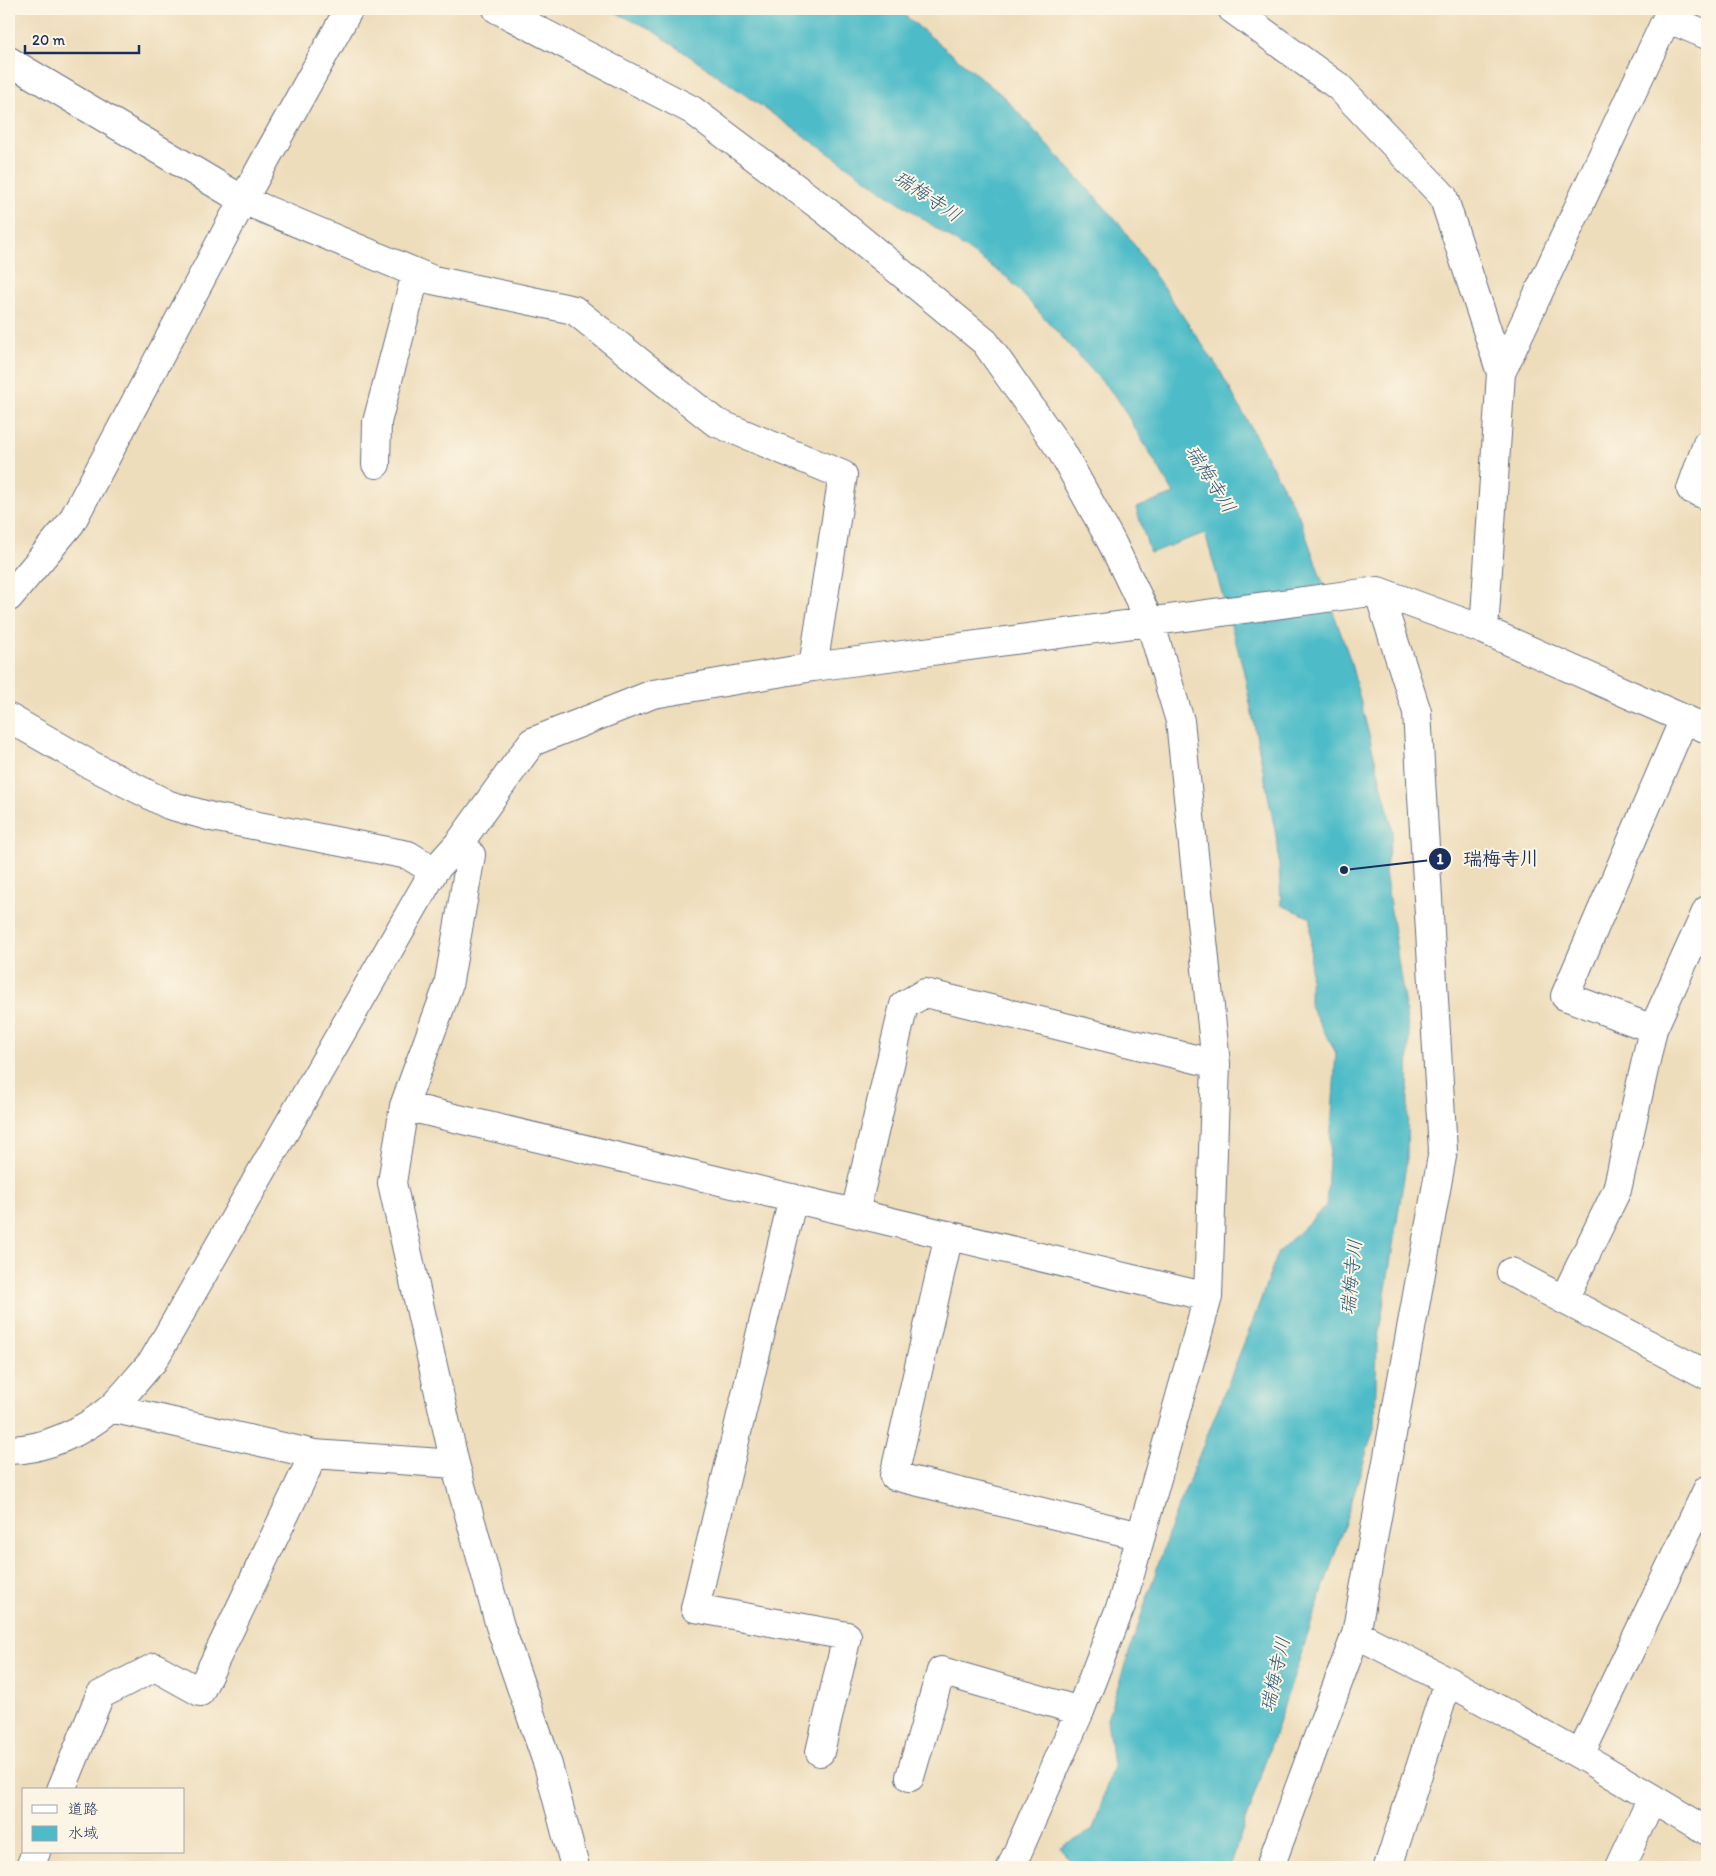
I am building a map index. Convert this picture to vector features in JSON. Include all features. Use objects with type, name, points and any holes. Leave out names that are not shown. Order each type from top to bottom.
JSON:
[{"type":"street","points":[[9,597],[71,523],[243,200],[349,9]]},
{"type":"street","points":[[497,9],[692,110],[825,210],[984,342],[1062,452],[1112,544],[1150,622],[1180,721],[1216,1064],[1208,1297],[1122,1603],[1080,1711],[1011,1867]]},
{"type":"street","points":[[1232,9],[1339,87],[1444,196],[1501,373]]},
{"type":"street","points":[[1484,630],[1501,373],[1669,13],[1707,35]]},
{"type":"street","points":[[9,60],[243,200],[433,280],[574,310],[715,422],[843,475],[813,667]]},
{"type":"street","points":[[376,464],[377,422],[416,273]]},
{"type":"street","points":[[1707,444],[1691,489],[1707,496]]},
{"type":"street","points":[[1270,1867],[1356,1634],[1443,1151],[1418,712],[1378,591]]},
{"type":"street","points":[[9,1450],[28,1450],[66,1437],[111,1408],[153,1361],[434,871],[460,842],[532,742],[653,694],[813,667],[1378,591],[1484,630],[1696,724],[1565,996],[1653,1029]]},
{"type":"street","points":[[9,718],[89,764],[169,805],[212,817],[408,855],[434,871]]},
{"type":"street","points":[[460,842],[471,855],[448,986],[404,1106],[392,1183],[455,1464],[500,1626],[548,1764],[575,1867]]},
{"type":"street","points":[[1564,1299],[1617,1190],[1653,1029],[1707,910]]},
{"type":"street","points":[[855,1213],[904,1005],[924,993],[1216,1064]]},
{"type":"street","points":[[404,1106],[1208,1297]]},
{"type":"street","points":[[793,1198],[695,1608],[846,1636],[820,1752]]},
{"type":"street","points":[[949,1235],[894,1476],[1141,1536]]},
{"type":"street","points":[[1511,1272],[1707,1374]]},
{"type":"street","points":[[111,1408],[314,1454],[455,1464]]},
{"type":"street","points":[[62,1788],[100,1695],[155,1667],[200,1692],[314,1454]]},
{"type":"street","points":[[1580,1755],[1707,1490]]},
{"type":"street","points":[[1356,1634],[1448,1681],[1580,1755],[1707,1831]]},
{"type":"street","points":[[910,1777],[941,1670],[1080,1711]]},
{"type":"street","points":[[1388,1867],[1448,1681]]},
{"type":"street","points":[[1620,1867],[1652,1798]]},
{"type":"street","points":[[30,1867],[35,1854]]},
{"type":"water","points":[[607,9],[897,9],[1003,96],[1120,224],[1219,369],[1299,516],[1350,659],[1393,831],[1385,871],[1409,1034],[1407,1159],[1377,1344],[1375,1425],[1345,1523],[1230,1867],[1074,1867],[1061,1848],[1093,1830],[1113,1766],[1107,1719],[1172,1523],[1254,1318],[1278,1252],[1326,1206],[1336,1053],[1310,1006],[1311,918],[1281,905],[1278,846],[1243,668],[1205,533],[1150,553],[1136,508],[1174,494],[1117,398],[1008,278],[649,28]]},
{"type":"place","name":"瑞梅寺川","points":[[1344,870]]}]
